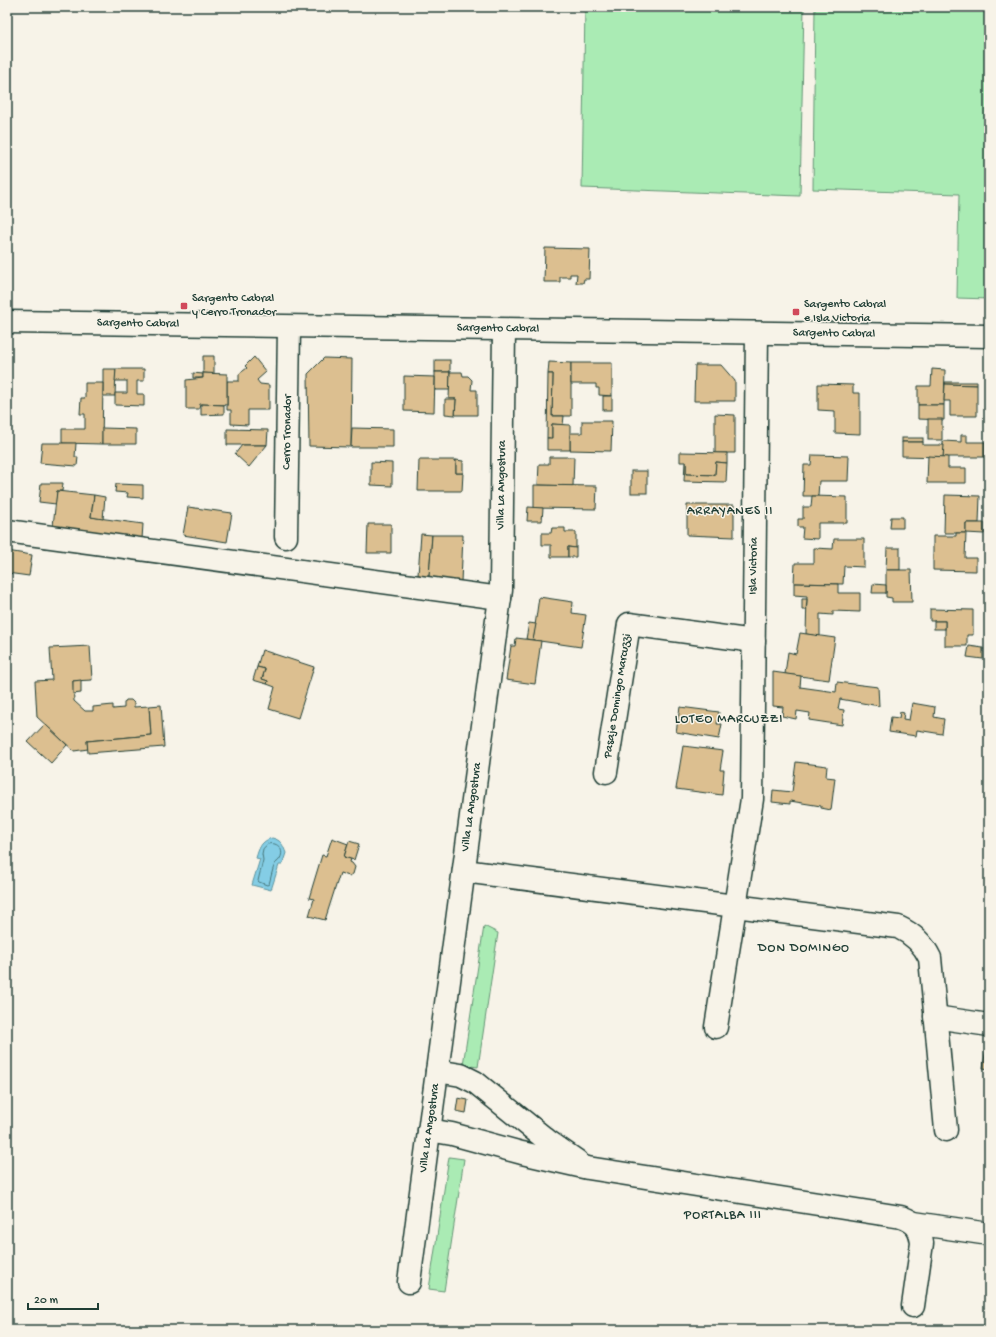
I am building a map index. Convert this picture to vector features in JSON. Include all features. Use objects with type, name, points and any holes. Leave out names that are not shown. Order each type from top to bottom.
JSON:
[{"type":"street","name":"Sargento Cabral","points":[[7,322],[989,336]]},
{"type":"street","name":"Cerro Tronador","points":[[286,537],[289,327]]},
{"type":"street","name":"Villa La Angostura","points":[[409,1282],[500,598],[504,330]]},
{"type":"street","name":"Isla Victoria","points":[[716,1027],[752,799],[757,333]]},
{"type":"street","points":[[7,531],[500,598]]},
{"type":"street","name":"Pasaje Domingo Marcuzzi","points":[[606,772],[630,624],[754,642]]},
{"type":"street","points":[[464,871],[898,927],[907,931],[918,939],[926,949],[930,958],[946,1130]]},
{"type":"street","points":[[935,1017],[989,1025]]},
{"type":"street","points":[[437,1071],[461,1075],[474,1082],[548,1140],[588,1168]]},
{"type":"street","points":[[429,1130],[452,1134],[522,1153],[588,1168],[892,1215],[914,1223],[989,1234]]},
{"type":"street","points":[[913,1306],[922,1243],[921,1234],[914,1223]]},
{"type":"green space","points":[[585,7],[804,7],[800,196],[582,188]]},
{"type":"green space","points":[[815,7],[989,7],[989,299],[957,298],[959,194],[813,189]]},
{"type":"green space","points":[[484,926],[498,933],[478,1067],[463,1065]]},
{"type":"green space","points":[[449,1157],[464,1159],[444,1291],[429,1289]]},
{"type":"water","points":[[272,838],[280,842],[286,853],[282,865],[279,865],[271,890],[252,885],[260,859],[256,858],[259,848],[265,841]]},
{"type":"building","points":[[545,248],[590,249],[589,279],[584,279],[583,283],[576,283],[577,274],[570,274],[570,277],[560,277],[560,282],[544,282]]},
{"type":"building","points":[[203,356],[214,356],[214,374],[203,373]]},
{"type":"building","points":[[254,357],[266,372],[257,380],[260,384],[269,385],[269,410],[248,410],[248,425],[231,424],[231,410],[227,410],[227,381],[239,381],[239,374],[247,368],[245,366]]},
{"type":"building","points":[[324,358],[352,359],[351,447],[309,446],[308,374]]},
{"type":"building","points":[[435,360],[450,360],[450,372],[435,372]]},
{"type":"building","points":[[549,362],[571,363],[571,416],[552,416],[553,374],[548,374]]},
{"type":"building","points":[[571,363],[612,363],[612,396],[599,395],[599,388],[596,388],[596,384],[571,384]]},
{"type":"building","points":[[695,365],[721,365],[735,381],[735,401],[694,401]]},
{"type":"building","points":[[103,369],[116,369],[115,396],[103,396]]},
{"type":"building","points":[[116,369],[144,369],[144,381],[137,381],[137,394],[144,394],[144,406],[115,405],[115,393],[127,393],[127,381],[115,381]]},
{"type":"building","points":[[932,369],[945,370],[944,405],[918,405],[918,386],[931,386]]},
{"type":"building","points":[[435,372],[450,372],[450,390],[435,390]]},
{"type":"building","points":[[450,372],[462,372],[463,376],[468,376],[472,380],[471,390],[477,390],[477,415],[455,415],[456,399],[449,399]]},
{"type":"building","points":[[193,373],[203,374],[203,378],[193,378]]},
{"type":"building","points":[[203,373],[227,374],[227,405],[200,404],[199,409],[186,409],[186,380],[203,378]]},
{"type":"building","points":[[548,374],[553,374],[552,416],[564,416],[563,425],[552,424],[552,438],[547,438]]},
{"type":"building","points":[[404,376],[435,377],[434,412],[404,411]]},
{"type":"building","points":[[945,382],[977,382],[977,385],[945,384]]},
{"type":"building","points":[[85,383],[103,383],[102,444],[62,443],[62,429],[85,429],[85,414],[80,414],[81,398],[85,398]]},
{"type":"building","points":[[818,384],[853,385],[853,393],[860,393],[860,434],[835,433],[835,411],[818,410]]},
{"type":"building","points":[[945,384],[977,385],[977,416],[950,416],[950,401],[944,401]]},
{"type":"building","points":[[603,396],[612,396],[612,410],[603,410]]},
{"type":"building","points":[[445,399],[456,399],[455,415],[445,414]]},
{"type":"building","points":[[201,404],[224,405],[224,414],[201,415]]},
{"type":"building","points":[[918,405],[944,405],[944,420],[918,419]]},
{"type":"building","points":[[715,414],[735,415],[735,453],[715,453]]},
{"type":"building","points":[[928,419],[942,419],[942,440],[928,440]]},
{"type":"building","points":[[582,421],[612,421],[611,451],[570,450],[570,433],[582,433]]},
{"type":"building","points":[[552,424],[570,425],[570,450],[547,450],[547,438],[552,438]]},
{"type":"building","points":[[102,428],[136,429],[136,444],[102,444]]},
{"type":"building","points":[[352,428],[393,429],[393,447],[351,447]]},
{"type":"building","points":[[227,429],[268,430],[267,445],[227,445]]},
{"type":"building","points":[[961,435],[967,435],[967,442],[985,442],[985,457],[943,457],[943,441],[961,442]]},
{"type":"building","points":[[902,438],[923,438],[923,442],[902,442]]},
{"type":"building","points":[[902,442],[923,442],[923,445],[944,445],[943,457],[902,456]]},
{"type":"building","points":[[42,443],[76,443],[75,457],[78,457],[77,466],[40,463]]},
{"type":"building","points":[[242,445],[267,445],[249,467],[235,454]]},
{"type":"building","points":[[680,452],[727,453],[727,463],[716,462],[715,475],[686,474],[686,462],[680,462]]},
{"type":"building","points":[[812,455],[849,456],[848,481],[819,481],[818,496],[803,496],[804,465],[811,465]]},
{"type":"building","points":[[928,456],[948,457],[948,468],[966,468],[966,483],[927,483]]},
{"type":"building","points":[[549,457],[574,457],[573,486],[538,485],[539,464],[549,464]]},
{"type":"building","points":[[419,460],[456,460],[456,473],[463,473],[462,491],[418,491]]},
{"type":"building","points":[[456,460],[463,461],[463,473],[456,473]]},
{"type":"building","points":[[371,462],[392,463],[392,486],[371,485]]},
{"type":"building","points":[[685,462],[686,474],[715,475],[716,462],[727,463],[726,482],[684,481]]},
{"type":"building","points":[[631,471],[647,471],[647,493],[631,493]]},
{"type":"building","points":[[41,483],[63,483],[62,491],[57,491],[56,504],[39,502]]},
{"type":"building","points":[[116,484],[143,485],[143,498],[127,497],[128,493],[115,492]]},
{"type":"building","points":[[534,485],[597,486],[596,509],[534,508]]},
{"type":"building","points":[[57,491],[94,495],[91,517],[143,524],[142,539],[53,526]]},
{"type":"building","points":[[94,495],[105,497],[103,519],[91,517]]},
{"type":"building","points":[[945,495],[980,496],[979,523],[966,523],[966,533],[944,533]]},
{"type":"building","points":[[812,496],[847,497],[847,523],[818,523],[818,539],[802,538],[803,527],[798,527],[798,519],[803,519],[803,507],[811,507]]},
{"type":"building","points":[[687,505],[734,505],[734,537],[687,535]]},
{"type":"building","points":[[188,507],[232,513],[227,542],[183,535]]},
{"type":"building","points":[[528,507],[543,508],[542,521],[527,521]]},
{"type":"building","points":[[891,517],[903,517],[903,528],[890,528]]},
{"type":"building","points":[[966,523],[984,523],[984,534],[966,533]]},
{"type":"building","points":[[368,524],[391,524],[391,553],[367,553]]},
{"type":"building","points":[[552,528],[565,528],[565,532],[576,532],[576,548],[568,547],[568,557],[551,557],[551,545],[542,545],[542,533],[551,533]]},
{"type":"building","points":[[956,533],[966,533],[965,558],[976,558],[976,571],[933,570],[933,536],[956,536]]},
{"type":"building","points":[[421,534],[432,535],[429,577],[418,575]]},
{"type":"building","points":[[432,535],[463,535],[461,582],[429,577]]},
{"type":"building","points":[[834,539],[864,539],[864,567],[844,566],[843,584],[794,583],[795,563],[814,563],[814,548],[833,549]]},
{"type":"building","points":[[568,547],[576,548],[576,557],[568,557]]},
{"type":"building","points":[[887,548],[900,548],[900,570],[886,570]]},
{"type":"building","points":[[7,551],[32,555],[29,576],[7,573]]},
{"type":"building","points":[[886,570],[911,570],[912,602],[892,602],[892,598],[886,597]]},
{"type":"building","points":[[794,583],[838,584],[838,593],[860,593],[860,612],[833,611],[833,615],[820,614],[820,636],[806,634],[807,596],[794,595]]},
{"type":"building","points":[[873,584],[886,585],[886,593],[872,593]]},
{"type":"building","points":[[539,597],[573,602],[572,613],[586,615],[581,647],[533,640]]},
{"type":"building","points":[[802,599],[807,599],[806,610],[802,610]]},
{"type":"building","points":[[930,609],[973,610],[973,635],[967,635],[967,646],[945,646],[945,621],[930,621]]},
{"type":"building","points":[[934,621],[945,621],[945,629],[934,629]]},
{"type":"building","points":[[529,623],[536,624],[533,640],[526,639]]},
{"type":"building","points":[[800,633],[835,638],[829,680],[785,674],[788,652],[796,654]]},
{"type":"building","points":[[516,638],[541,641],[535,684],[506,680],[511,646],[515,646]]},
{"type":"building","points":[[90,646],[92,680],[73,681],[74,701],[85,711],[93,711],[93,707],[113,705],[113,709],[124,708],[124,703],[126,700],[131,700],[134,703],[134,707],[149,706],[151,735],[87,741],[88,749],[74,751],[37,717],[35,681],[52,680],[50,648]]},
{"type":"building","points":[[969,646],[983,648],[983,659],[967,657]]},
{"type":"building","points":[[262,650],[314,667],[298,718],[269,709],[275,687],[267,684],[268,681],[262,679],[265,669],[257,667]]},
{"type":"building","points":[[257,667],[265,669],[262,679],[268,681],[267,684],[253,680]]},
{"type":"building","points":[[773,672],[801,676],[800,687],[836,692],[837,682],[878,687],[879,706],[840,699],[838,709],[844,710],[842,725],[809,720],[810,713],[797,711],[796,719],[782,716],[783,707],[773,706]]},
{"type":"building","points":[[81,680],[81,693],[73,694],[73,681]]},
{"type":"building","points":[[912,703],[935,707],[934,717],[944,719],[942,734],[917,730],[916,736],[889,732],[891,717],[899,718],[900,712],[904,713],[903,719],[909,720]]},
{"type":"building","points":[[161,705],[164,747],[88,753],[87,741],[151,735],[149,706]]},
{"type":"building","points":[[680,707],[719,712],[717,724],[722,724],[719,739],[676,732]]},
{"type":"building","points":[[45,724],[67,745],[51,763],[28,742]]},
{"type":"building","points":[[683,746],[723,751],[720,770],[724,770],[722,795],[676,789]]},
{"type":"building","points":[[796,762],[827,766],[826,777],[835,778],[831,810],[821,808],[821,806],[790,801],[790,804],[772,802],[773,790],[792,792]]},
{"type":"building","points":[[332,838],[348,844],[344,857],[351,859],[350,862],[355,867],[353,874],[349,876],[340,873],[325,920],[309,916],[314,899],[309,898],[322,855],[326,856]]},
{"type":"building","points":[[349,841],[359,844],[354,860],[344,857]]},
{"type":"building","points":[[986,1047],[989,1047],[989,1069],[983,1068]]},
{"type":"building","points":[[458,1098],[468,1100],[466,1113],[456,1111]]},
{"type":"place","name":"Sargento Cabral y Cerro Tronador","points":[[184,306]]},
{"type":"place","name":"Sargento Cabral e Isla Victoria","points":[[796,312]]},
{"type":"district","name":"ARRAYANES II","points":[[730,511]]},
{"type":"district","name":"LOTEO MARCUZZI","points":[[729,719]]},
{"type":"district","name":"DON DOMINGO","points":[[804,948]]},
{"type":"district","name":"PORTALBA III","points":[[723,1215]]}]
